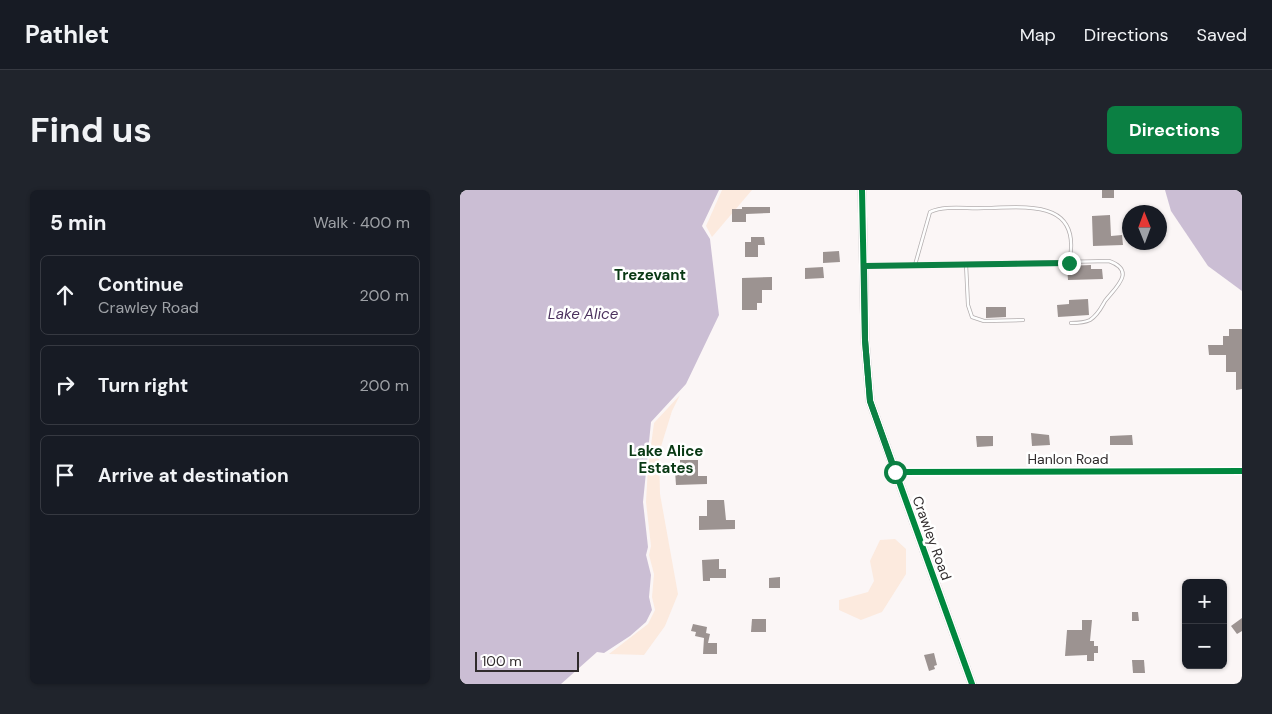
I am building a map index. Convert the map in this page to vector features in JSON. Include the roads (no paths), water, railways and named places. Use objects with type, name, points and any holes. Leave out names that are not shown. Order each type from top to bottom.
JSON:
[{"type":"street","name":"Crawley Road","points":[[862,190],[865,340],[870,401],[972,684]]},
{"type":"street","name":"Hanlon Road","points":[[895,472],[1242,471]]},
{"type":"lane","points":[[915,265],[930,212],[944,209],[986,208],[1037,208],[1048,210],[1063,222],[1071,233],[1072,250],[1069,263]]},
{"type":"lane","points":[[864,266],[1109,261],[1117,264],[1122,274],[1122,282],[1093,318],[1085,322],[1071,323]]},
{"type":"lane","points":[[966,264],[968,305],[972,317],[984,321],[1023,320]]},
{"type":"water","name":"Lake Alice","points":[[460,190],[719,190],[702,226],[710,239],[719,315],[686,384],[651,422],[643,502],[648,547],[646,555],[651,575],[649,597],[652,610],[646,622],[630,636],[604,653],[597,652],[561,684],[460,684]]},
{"type":"water","points":[[1165,190],[1242,190],[1242,291],[1208,266],[1171,211]]},
{"type":"district","name":"Trezevant","points":[[650,275]]},
{"type":"district","name":"Lake Alice Estates","points":[[666,460]]}]
